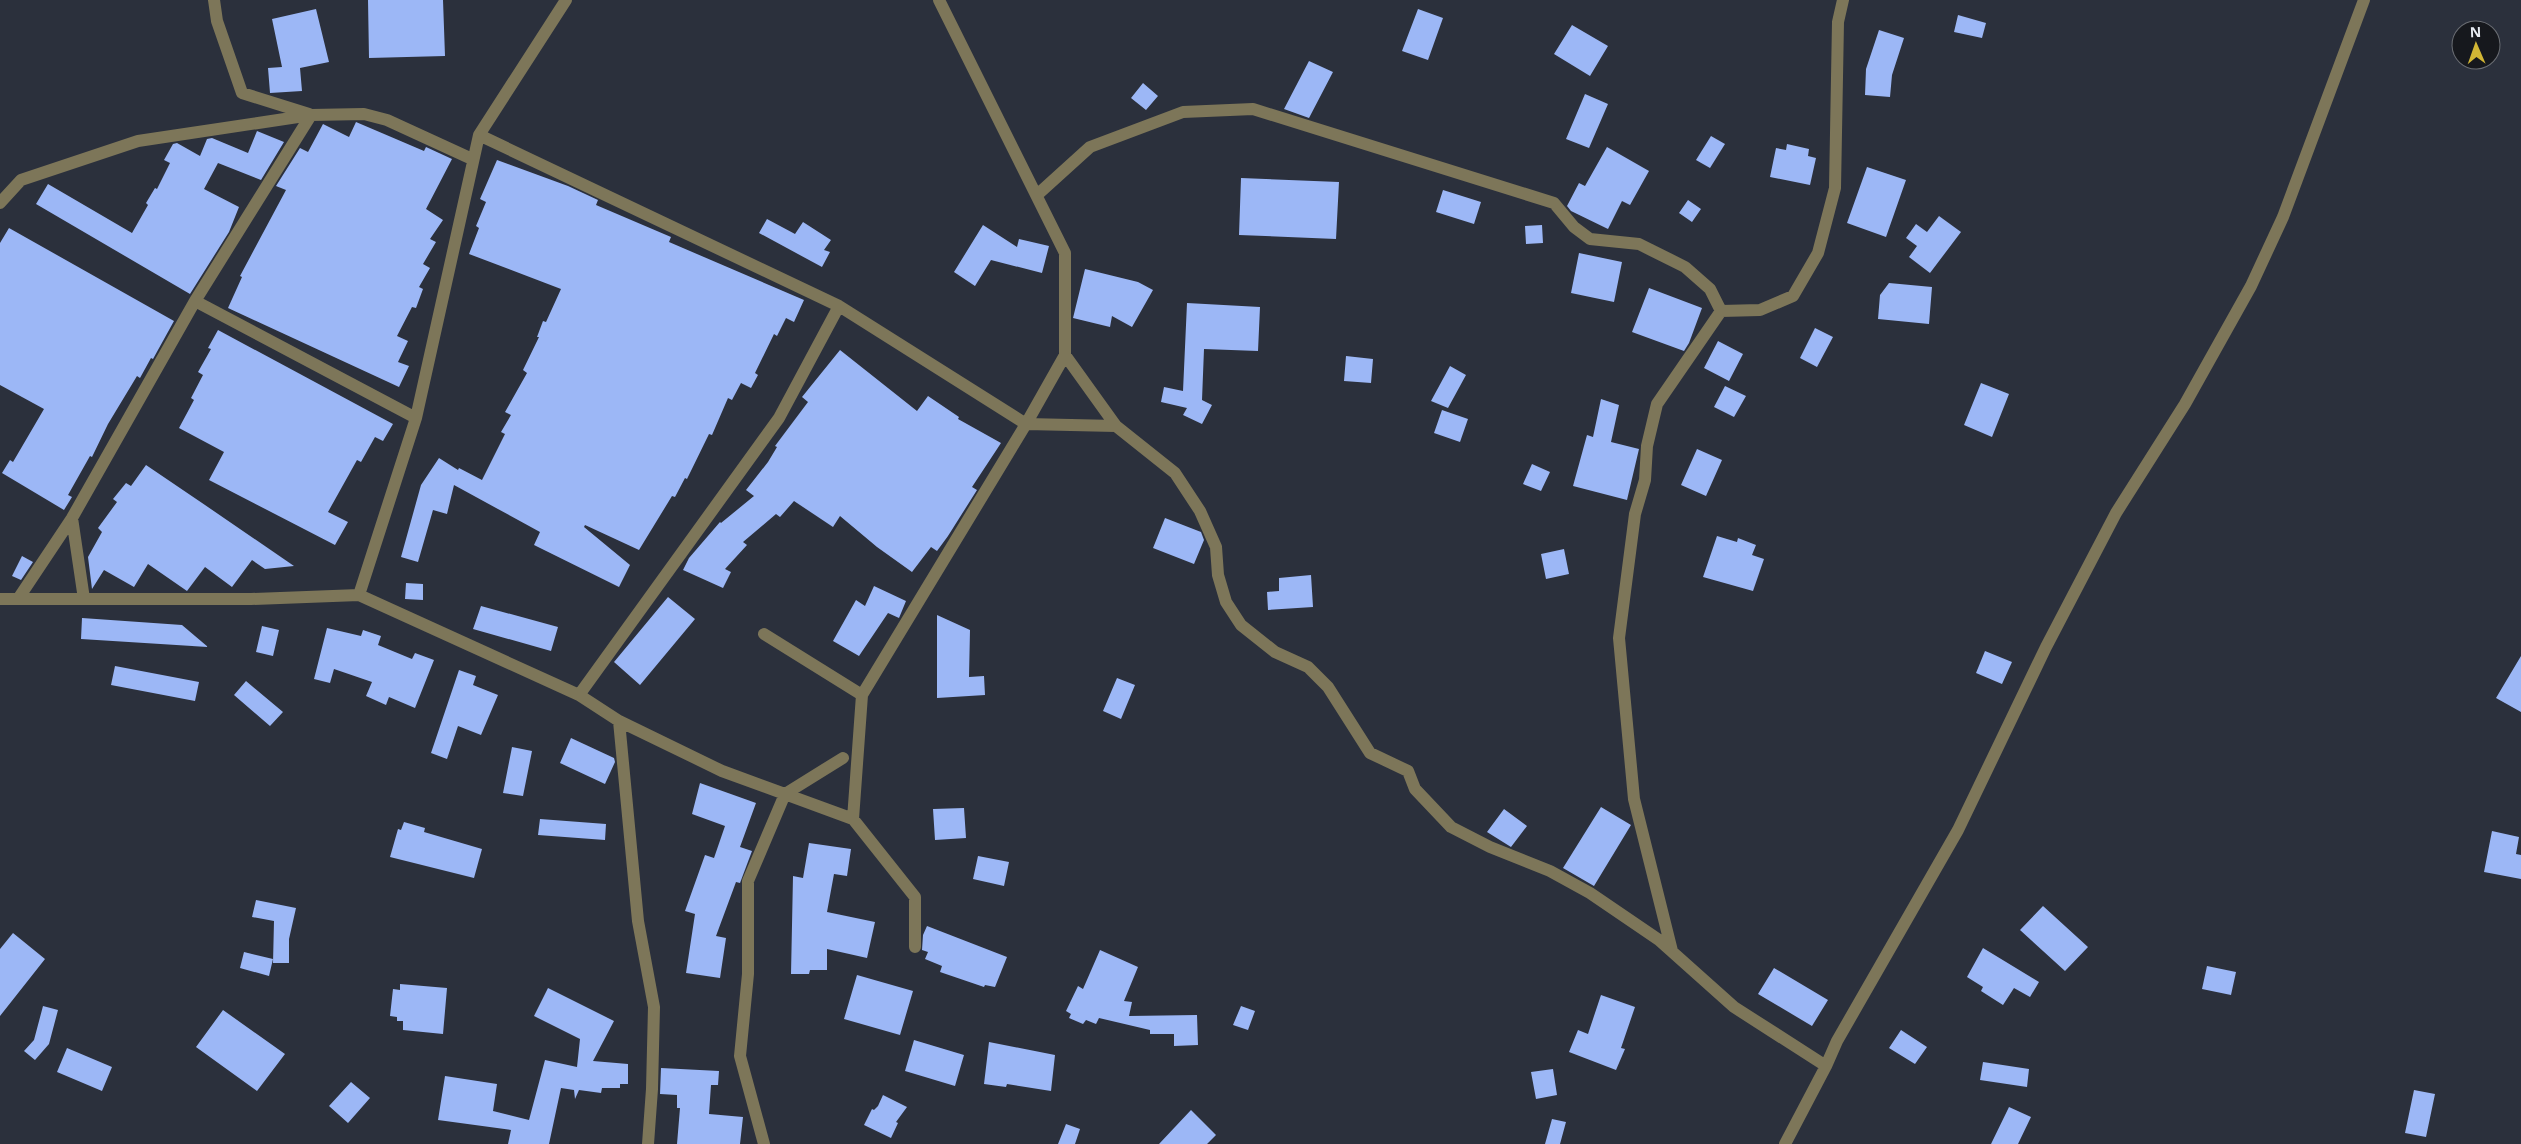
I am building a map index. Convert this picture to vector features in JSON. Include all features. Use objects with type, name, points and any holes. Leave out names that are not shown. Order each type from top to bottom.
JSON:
[{"type":"street","points":[[214,0],[217,21],[242,93],[311,115]]},
{"type":"street","points":[[359,595],[416,418],[472,159],[479,135],[566,0]]},
{"type":"street","points":[[853,819],[862,695],[1026,424],[1065,355],[1066,253],[939,0]]},
{"type":"street","points":[[1721,311],[1760,310],[1793,296],[1818,253],[1835,188],[1838,22],[1843,0]]},
{"type":"street","points":[[1785,1144],[1826,1066],[1836,1041],[1958,830],[2003,732],[2098,544],[2186,404],[2251,286],[2283,217],[2364,0]]},
{"type":"street","points":[[1038,195],[1090,147],[1183,112],[1253,110],[1554,203],[1574,227],[1590,239],[1639,244],[1684,267],[1710,289],[1721,311]]},
{"type":"street","points":[[0,203],[21,180],[138,141],[311,115],[364,114],[387,120],[472,159]]},
{"type":"street","points":[[18,599],[72,518],[195,301],[311,115]]},
{"type":"street","points":[[479,135],[839,306],[1026,424],[1116,426]]},
{"type":"street","points":[[195,301],[416,418]]},
{"type":"street","points":[[579,695],[779,418],[839,306]]},
{"type":"street","points":[[1672,951],[1634,799],[1619,638],[1635,514],[1645,480],[1647,446],[1656,404],[1721,311]]},
{"type":"street","points":[[1065,355],[1116,426],[1175,473],[1200,511],[1216,547],[1218,575],[1226,602],[1241,625],[1275,652],[1308,667],[1328,687],[1370,753],[1408,770],[1415,789],[1451,828],[1490,847],[1550,871],[1590,893],[1672,951],[1734,1007],[1826,1066]]},
{"type":"street","points":[[72,518],[84,599]]},
{"type":"street","points":[[0,599],[252,599],[359,595],[579,695],[619,721],[722,771],[853,819],[915,897],[915,947]]},
{"type":"street","points":[[764,634],[862,695]]},
{"type":"street","points":[[619,721],[638,921],[654,1007],[652,1089],[648,1144]]},
{"type":"street","points":[[764,1144],[740,1056],[748,974],[748,881],[785,794],[843,758]]},
{"type":"building","points":[[368,0],[443,0],[445,56],[369,58]]},
{"type":"building","points":[[316,9],[329,62],[300,68],[302,91],[270,93],[268,68],[282,67],[272,19]]},
{"type":"building","points":[[1418,9],[1443,18],[1428,60],[1402,51]]},
{"type":"building","points":[[1958,15],[1986,23],[1982,38],[1954,32]]},
{"type":"building","points":[[1572,25],[1608,46],[1590,76],[1554,54]]},
{"type":"building","points":[[1879,30],[1904,38],[1892,75],[1890,97],[1865,95],[1866,69]]},
{"type":"building","points":[[1309,61],[1333,72],[1309,118],[1284,109]]},
{"type":"building","points":[[1143,83],[1158,96],[1146,110],[1131,98]]},
{"type":"building","points":[[1585,94],[1608,104],[1589,148],[1566,139]]},
{"type":"building","points":[[356,122],[424,151],[426,147],[452,159],[426,209],[443,220],[430,239],[436,242],[423,264],[430,268],[419,287],[423,289],[416,308],[412,307],[397,336],[408,341],[398,362],[409,366],[399,387],[228,308],[242,277],[240,276],[286,190],[276,186],[300,148],[308,152],[323,124],[349,137]]},
{"type":"building","points":[[257,131],[284,142],[261,180],[218,163],[204,189],[239,207],[229,232],[190,294],[36,204],[48,184],[132,233],[148,205],[146,203],[155,188],[157,189],[170,163],[164,160],[173,144],[177,143],[200,156],[207,139],[212,138],[248,153]]},
{"type":"building","points":[[1711,136],[1725,144],[1710,168],[1696,160]]},
{"type":"building","points":[[1787,144],[1809,149],[1808,156],[1816,158],[1810,185],[1770,177],[1776,148],[1786,150]]},
{"type":"building","points":[[1607,147],[1649,171],[1630,205],[1622,201],[1608,229],[1571,211],[1567,206],[1579,183],[1585,186]]},
{"type":"building","points":[[497,160],[568,186],[598,200],[596,205],[671,237],[669,242],[804,300],[794,322],[786,318],[777,336],[774,334],[755,373],[758,375],[751,388],[741,383],[732,400],[728,398],[712,435],[709,434],[687,479],[685,478],[675,497],[672,496],[639,550],[585,525],[584,527],[630,565],[619,587],[534,545],[540,532],[454,485],[447,514],[433,510],[418,562],[401,557],[421,485],[439,458],[458,470],[459,468],[482,480],[505,434],[501,432],[511,415],[505,412],[527,373],[523,370],[539,337],[537,337],[543,321],[546,322],[561,289],[469,254],[479,228],[476,226],[486,202],[480,199]]},
{"type":"building","points":[[1867,167],[1906,180],[1886,237],[1847,223]]},
{"type":"building","points":[[1241,178],[1339,182],[1336,239],[1239,235]]},
{"type":"building","points":[[1443,190],[1481,202],[1474,224],[1436,212]]},
{"type":"building","points":[[1688,200],[1701,209],[1692,222],[1679,213]]},
{"type":"building","points":[[1939,216],[1961,232],[1930,273],[1909,257],[1917,246],[1906,238],[1916,224],[1927,232]]},
{"type":"building","points":[[767,219],[795,234],[803,222],[831,240],[824,250],[830,252],[822,267],[759,233]]},
{"type":"building","points":[[983,225],[1017,247],[1019,239],[1049,246],[1042,273],[991,260],[975,286],[954,272]]},
{"type":"building","points":[[1542,225],[1543,243],[1526,244],[1525,226]]},
{"type":"building","points":[[9,228],[174,321],[153,359],[151,358],[140,378],[137,376],[108,424],[92,457],[90,456],[68,495],[72,497],[64,510],[2,473],[10,460],[13,462],[44,409],[0,385],[0,243]]},
{"type":"building","points":[[1579,253],[1622,262],[1614,302],[1571,293]]},
{"type":"building","points":[[1085,269],[1138,282],[1153,290],[1132,327],[1112,316],[1110,327],[1073,318]]},
{"type":"building","points":[[1889,283],[1932,287],[1929,324],[1878,319],[1880,295]]},
{"type":"building","points":[[1649,288],[1702,308],[1689,343],[1684,351],[1632,332]]},
{"type":"building","points":[[1187,303],[1260,307],[1258,351],[1204,349],[1202,400],[1212,405],[1202,424],[1183,415],[1187,408],[1161,402],[1164,387],[1183,391]]},
{"type":"building","points":[[1815,328],[1833,337],[1817,367],[1800,358]]},
{"type":"building","points":[[218,330],[393,424],[383,441],[375,437],[361,462],[357,460],[328,512],[348,522],[335,545],[209,480],[224,452],[179,428],[194,400],[191,398],[203,375],[198,372],[211,349],[208,348]]},
{"type":"building","points":[[1718,341],[1743,354],[1729,381],[1704,368]]},
{"type":"building","points":[[840,350],[917,411],[928,396],[959,417],[958,419],[1001,443],[972,487],[977,490],[948,536],[937,551],[931,547],[912,572],[877,547],[840,516],[833,527],[794,501],[780,517],[776,514],[743,542],[747,545],[725,569],[731,572],[723,588],[683,570],[689,558],[720,522],[754,496],[746,490],[768,462],[777,447],[775,446],[808,402],[802,397]]},
{"type":"building","points":[[1346,356],[1373,359],[1371,383],[1344,381]]},
{"type":"building","points":[[1450,366],[1466,375],[1448,408],[1431,401]]},
{"type":"building","points":[[1981,383],[2009,394],[1992,437],[1964,425]]},
{"type":"building","points":[[1725,386],[1746,396],[1734,417],[1714,407]]},
{"type":"building","points":[[1601,399],[1619,405],[1611,442],[1639,449],[1627,500],[1573,486],[1587,435],[1593,437]]},
{"type":"building","points":[[1442,410],[1468,419],[1460,442],[1434,433]]},
{"type":"building","points":[[1697,449],[1722,460],[1706,496],[1681,485]]},
{"type":"building","points":[[1532,464],[1550,472],[1541,491],[1523,484]]},
{"type":"building","points":[[146,465],[294,566],[265,569],[252,560],[232,587],[205,567],[187,591],[148,564],[134,587],[104,570],[92,589],[88,557],[102,532],[98,528],[117,502],[113,499],[126,483],[131,486]]},
{"type":"building","points":[[1165,518],[1201,532],[1204,540],[1194,564],[1153,548]]},
{"type":"building","points":[[1717,536],[1737,542],[1738,538],[1756,545],[1752,555],[1764,559],[1753,591],[1703,577]]},
{"type":"building","points":[[1564,549],[1569,574],[1546,579],[1541,554]]},
{"type":"building","points":[[22,556],[33,562],[21,580],[12,576]]},
{"type":"building","points":[[1311,575],[1313,607],[1268,610],[1267,592],[1279,591],[1279,578]]},
{"type":"building","points":[[406,583],[423,584],[423,600],[405,599]]},
{"type":"building","points":[[874,586],[906,601],[899,618],[888,613],[859,656],[833,641],[856,600],[865,606]]},
{"type":"building","points":[[668,597],[695,619],[640,685],[614,662]]},
{"type":"building","points":[[481,606],[558,627],[551,651],[473,629]]},
{"type":"building","points":[[937,615],[970,630],[969,677],[984,676],[985,695],[937,698]]},
{"type":"building","points":[[82,618],[182,625],[208,647],[81,639]]},
{"type":"building","points":[[262,626],[279,630],[273,656],[256,652]]},
{"type":"building","points":[[327,628],[361,636],[363,630],[381,636],[378,645],[412,659],[415,653],[434,660],[415,708],[389,697],[386,705],[366,696],[372,682],[334,669],[330,683],[314,679]]},
{"type":"building","points":[[1985,651],[2012,662],[2002,684],[1976,673]]},
{"type":"building","points":[[2521,656],[2521,712],[2496,698]]},
{"type":"building","points":[[115,666],[199,682],[195,701],[111,685]]},
{"type":"building","points":[[459,670],[476,676],[473,685],[498,695],[481,735],[458,726],[447,759],[431,753]]},
{"type":"building","points":[[1117,678],[1135,685],[1121,719],[1103,711]]},
{"type":"building","points":[[246,681],[283,712],[270,726],[234,695]]},
{"type":"building","points":[[571,738],[614,758],[615,762],[605,784],[560,763]]},
{"type":"building","points":[[512,747],[532,751],[523,796],[503,793]]},
{"type":"building","points":[[700,783],[756,803],[740,847],[752,851],[740,883],[736,882],[716,936],[726,938],[720,978],[686,973],[695,914],[685,911],[705,855],[714,858],[725,826],[692,814]]},
{"type":"building","points":[[1601,807],[1631,825],[1594,886],[1563,868]]},
{"type":"building","points":[[964,808],[966,838],[935,840],[933,809]]},
{"type":"building","points":[[1504,809],[1527,826],[1511,847],[1487,832]]},
{"type":"building","points":[[540,819],[606,824],[605,840],[538,835]]},
{"type":"building","points":[[404,822],[425,828],[424,832],[482,849],[474,878],[390,857],[398,829],[401,830]]},
{"type":"building","points":[[2492,831],[2519,837],[2516,854],[2521,855],[2521,879],[2484,872]]},
{"type":"building","points":[[809,843],[851,849],[847,876],[834,874],[827,912],[875,922],[867,958],[827,949],[827,970],[810,970],[809,974],[791,974],[793,876],[803,878]]},
{"type":"building","points":[[978,856],[1009,862],[1004,886],[973,879]]},
{"type":"building","points":[[256,900],[296,908],[289,939],[289,963],[273,963],[274,921],[252,917]]},
{"type":"building","points":[[2043,906],[2088,947],[2065,971],[2020,930]]},
{"type":"building","points":[[927,926],[1007,957],[995,987],[985,985],[984,987],[940,972],[942,966],[925,959],[928,952],[922,950],[923,935]]},
{"type":"building","points":[[13,933],[45,959],[0,1016],[0,949]]},
{"type":"building","points":[[1983,948],[2039,982],[2030,997],[2014,988],[2003,1005],[1981,991],[1983,987],[1967,977]]},
{"type":"building","points":[[1100,950],[1138,967],[1124,1001],[1132,1002],[1129,1016],[1197,1015],[1198,1045],[1174,1046],[1174,1034],[1150,1034],[1150,1030],[1099,1018],[1096,1024],[1086,1020],[1083,1024],[1069,1018],[1071,1014],[1066,1011],[1078,986],[1083,989]]},
{"type":"building","points":[[244,952],[273,959],[269,976],[240,968]]},
{"type":"building","points":[[2207,966],[2236,972],[2231,995],[2202,989]]},
{"type":"building","points":[[1774,968],[1828,1000],[1812,1026],[1758,994]]},
{"type":"building","points":[[857,975],[913,991],[900,1035],[844,1019]]},
{"type":"building","points":[[400,984],[447,988],[443,1034],[403,1030],[403,1021],[397,1021],[397,1017],[390,1016],[393,989],[400,990]]},
{"type":"building","points":[[548,988],[614,1021],[593,1061],[628,1064],[628,1084],[620,1084],[620,1088],[602,1088],[601,1093],[579,1090],[575,1099],[574,1090],[561,1088],[549,1144],[508,1144],[511,1130],[438,1120],[445,1076],[497,1084],[493,1111],[529,1120],[545,1060],[577,1067],[580,1039],[534,1016]]},
{"type":"building","points":[[1601,995],[1635,1007],[1621,1048],[1625,1049],[1616,1070],[1569,1052],[1578,1030],[1588,1034]]},
{"type":"building","points":[[43,1006],[58,1010],[49,1044],[35,1060],[24,1051],[34,1040]]},
{"type":"building","points":[[1241,1006],[1255,1011],[1248,1030],[1233,1025]]},
{"type":"building","points":[[223,1010],[285,1054],[257,1091],[196,1047]]},
{"type":"building","points":[[1901,1030],[1927,1047],[1915,1064],[1889,1048]]},
{"type":"building","points":[[914,1040],[964,1055],[955,1086],[905,1071]]},
{"type":"building","points":[[989,1042],[1055,1055],[1051,1091],[1007,1084],[1006,1087],[984,1084]]},
{"type":"building","points":[[67,1048],[112,1067],[102,1091],[57,1072]]},
{"type":"building","points":[[1983,1062],[2029,1069],[2027,1087],[1980,1080]]},
{"type":"building","points":[[661,1068],[719,1071],[718,1085],[711,1085],[709,1114],[743,1117],[740,1144],[677,1144],[680,1108],[677,1108],[677,1095],[660,1094]]},
{"type":"building","points":[[1553,1069],[1557,1095],[1536,1099],[1531,1072]]},
{"type":"building","points":[[351,1082],[370,1098],[348,1123],[329,1106]]},
{"type":"building","points":[[2414,1090],[2435,1094],[2426,1137],[2405,1133]]},
{"type":"building","points":[[883,1095],[907,1107],[896,1122],[898,1123],[891,1138],[864,1125],[872,1109],[874,1110],[878,1106]]},
{"type":"building","points":[[2009,1107],[2031,1117],[2018,1144],[1991,1144]]},
{"type":"building","points":[[1191,1110],[1216,1135],[1207,1144],[1159,1144]]},
{"type":"building","points":[[1552,1119],[1566,1122],[1560,1144],[1545,1144]]},
{"type":"building","points":[[1066,1124],[1080,1129],[1075,1144],[1058,1144]]}]
